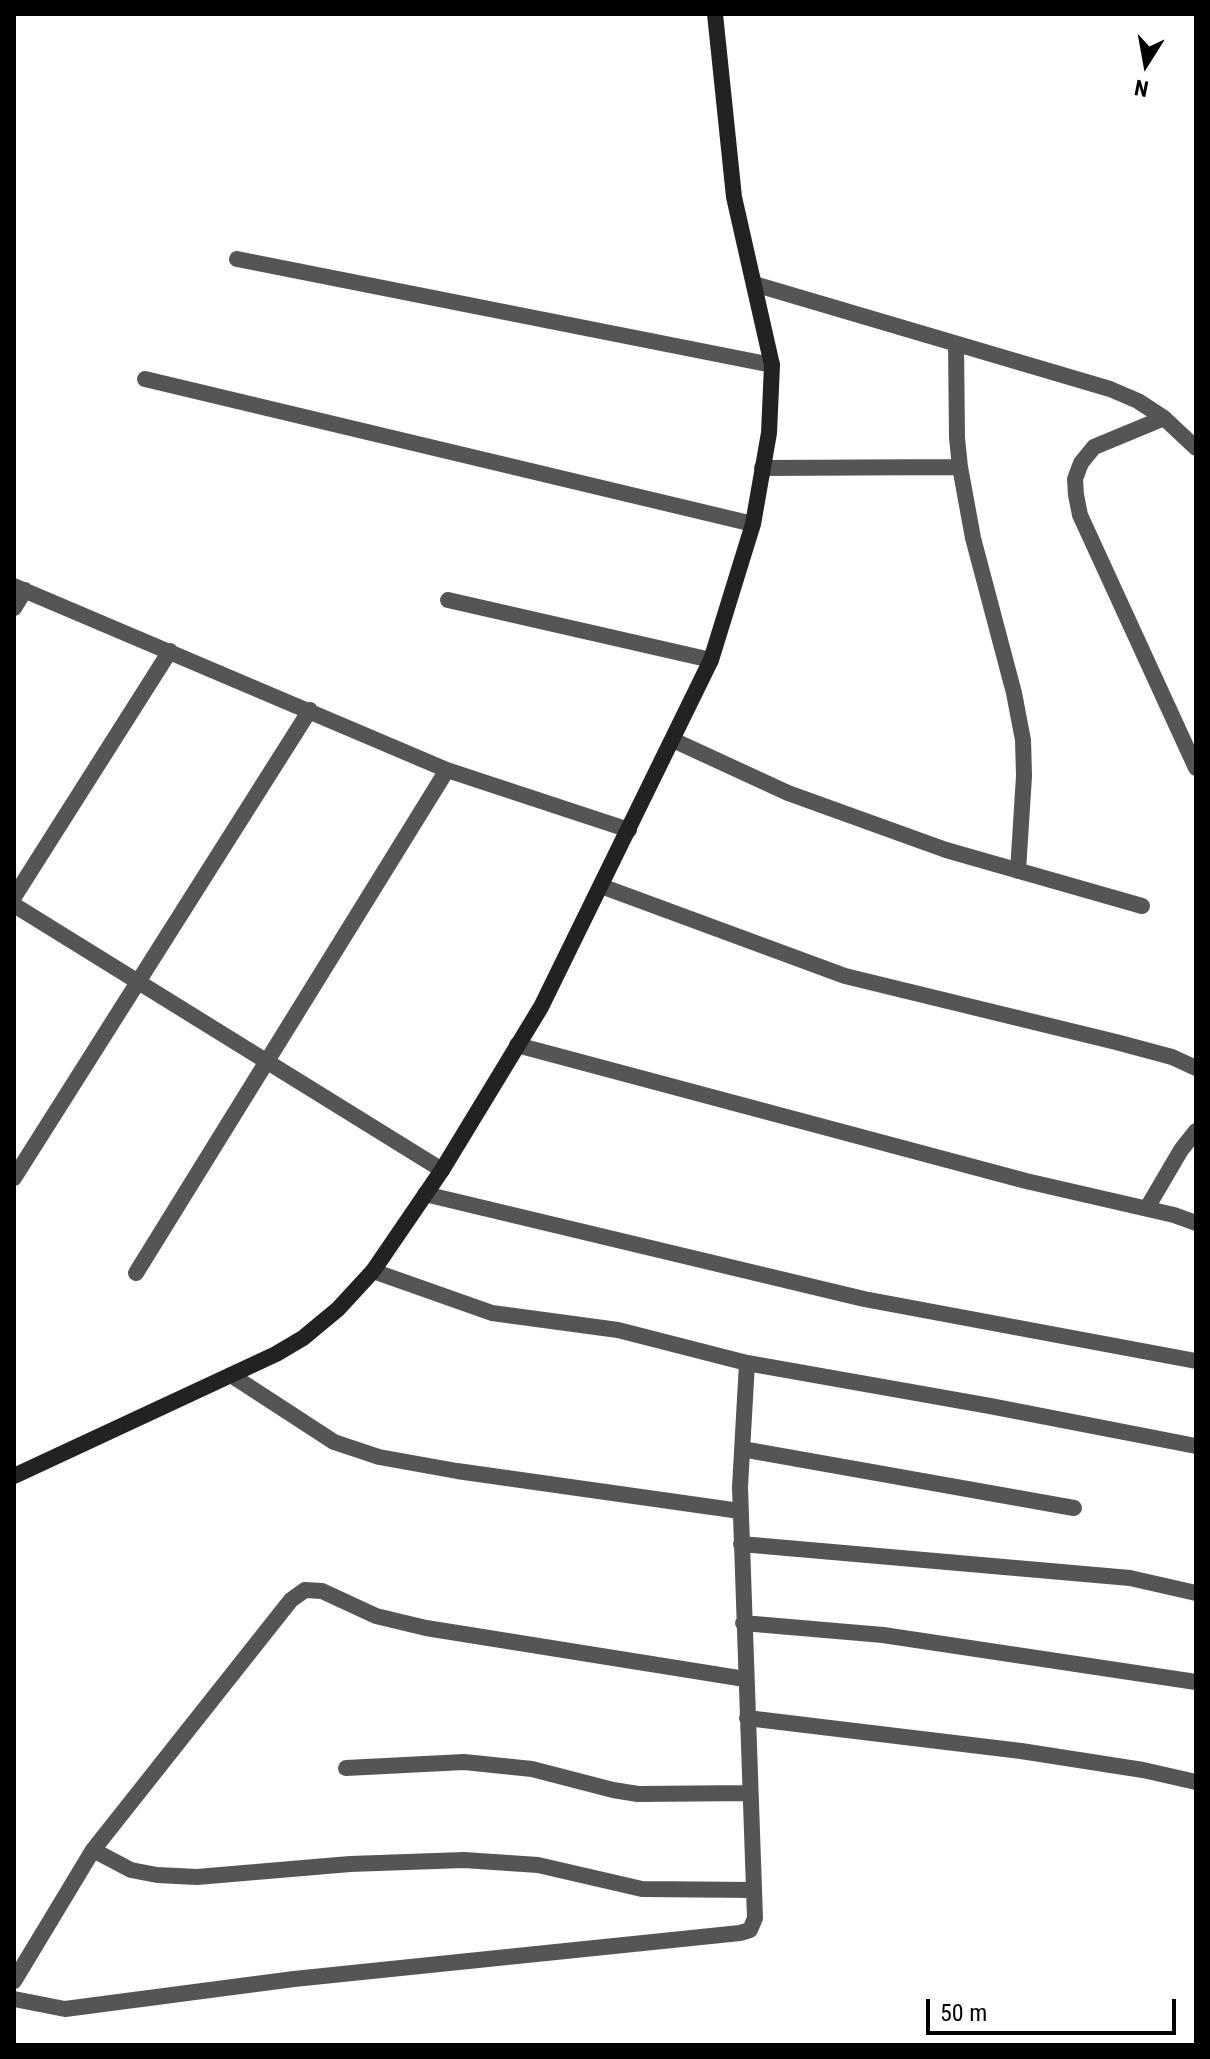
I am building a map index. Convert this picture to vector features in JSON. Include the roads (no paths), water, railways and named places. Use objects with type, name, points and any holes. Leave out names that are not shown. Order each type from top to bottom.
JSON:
[{"type":"street","points":[[14,1476],[303,1338],[338,1309],[373,1271],[442,1170],[541,1007],[673,740],[711,660],[753,524],[769,433],[772,365],[734,197],[715,14]]},
{"type":"street","points":[[237,259],[772,365]]},
{"type":"street","points":[[754,284],[1110,389],[1138,401],[1164,418],[1196,448]]},
{"type":"street","points":[[956,344],[960,467],[973,538],[1014,693],[1023,740],[1018,871]]},
{"type":"street","points":[[145,379],[753,524]]},
{"type":"street","points":[[1164,418],[1094,447],[1081,463],[1075,479],[1076,495],[1080,515],[1196,768]]},
{"type":"street","points":[[762,468],[960,467]]},
{"type":"street","points":[[14,608],[20,588],[447,770],[629,830]]},
{"type":"street","points":[[448,600],[711,660]]},
{"type":"street","points":[[14,897],[170,651]]},
{"type":"street","points":[[14,1178],[310,710]]},
{"type":"street","points":[[673,740],[788,793],[946,850],[1142,906]]},
{"type":"street","points":[[136,1273],[447,770]]},
{"type":"street","points":[[601,886],[845,976],[1116,1042],[1172,1057],[1196,1068]]},
{"type":"street","points":[[14,905],[442,1170]]},
{"type":"street","points":[[517,1045],[1026,1181],[1147,1208],[1196,1223]]},
{"type":"street","points":[[1147,1208],[1181,1150],[1196,1131]]},
{"type":"street","points":[[425,1194],[864,1299],[1196,1361]]},
{"type":"street","points":[[373,1271],[492,1313],[618,1330],[747,1363],[1196,1446]]},
{"type":"street","points":[[14,1999],[65,2009],[294,1979],[750,1930],[755,1918],[740,1511],[747,1363]]},
{"type":"street","points":[[231,1375],[334,1442],[379,1457],[740,1511]]},
{"type":"street","points":[[742,1449],[1074,1508]]},
{"type":"street","points":[[741,1544],[1130,1578],[1196,1593]]},
{"type":"street","points":[[14,1981],[93,1850],[291,1600],[305,1590],[322,1591],[376,1616],[426,1628],[745,1679]]},
{"type":"street","points":[[743,1623],[883,1635],[1196,1682]]},
{"type":"street","points":[[747,1718],[1021,1751],[1143,1770],[1196,1782]]},
{"type":"street","points":[[346,1768],[464,1762],[532,1769],[638,1794],[750,1793]]},
{"type":"street","points":[[93,1850],[131,1870],[157,1875],[197,1877],[350,1864],[464,1860],[538,1865],[642,1889],[753,1890]]}]
